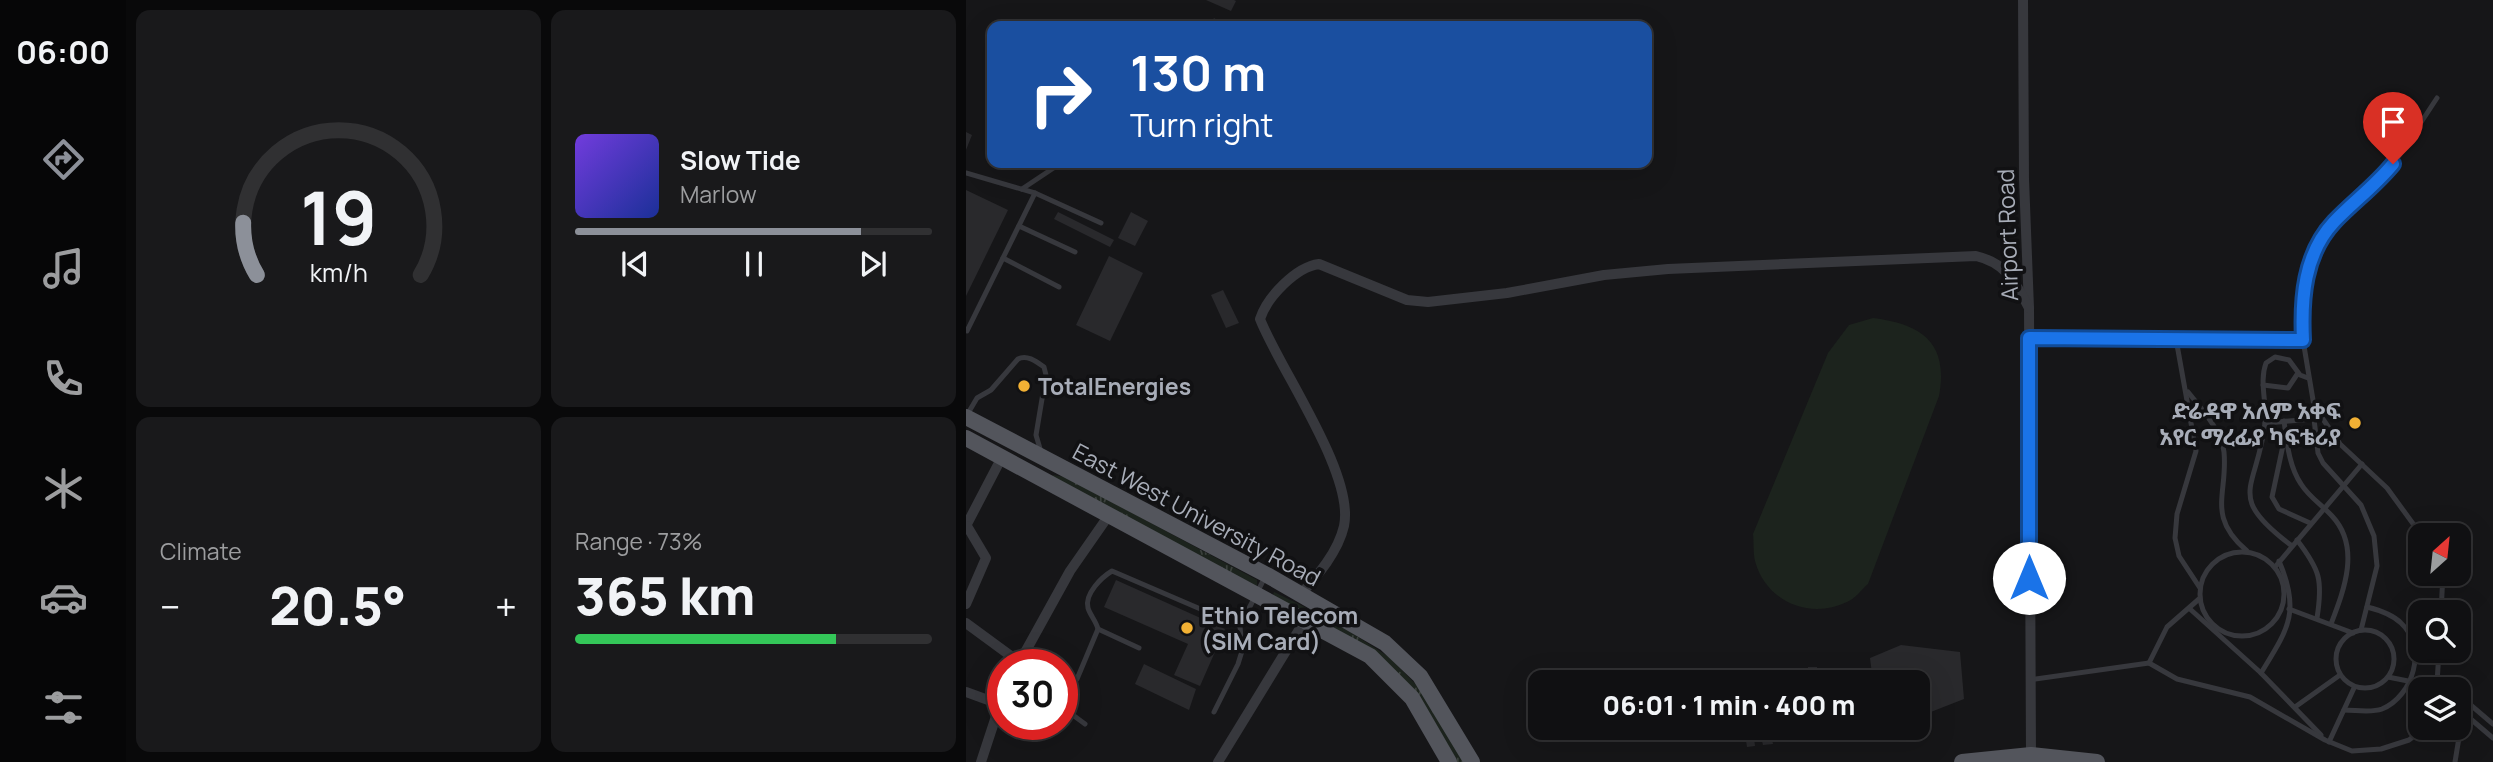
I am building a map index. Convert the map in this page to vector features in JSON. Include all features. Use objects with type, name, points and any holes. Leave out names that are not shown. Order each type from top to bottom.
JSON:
[{"type":"main road","name":"East West University Road","points":[[966,417],[1267,575],[1368,632],[1400,654],[1420,677],[1472,762]]},
{"type":"main road","name":"East West University Road","points":[[966,438],[1363,652],[1391,674],[1416,704],[1449,762]]},
{"type":"main road","points":[[1962,762],[2031,759],[2097,762]]},
{"type":"street","name":"Airport Road","points":[[2023,0],[2024,179],[2029,307],[2031,759]]},
{"type":"street","points":[[1301,594],[1336,546],[1343,530],[1343,506],[1332,461],[1260,319],[1278,292],[1308,265],[1319,264],[1407,300],[1428,302],[1507,293],[1604,275],[1668,269],[1976,256],[1990,259],[2007,271],[2029,307]]},
{"type":"street","points":[[966,604],[986,558],[966,526],[1002,457]]},
{"type":"street","points":[[1026,649],[1070,571],[1109,515]]},
{"type":"street","points":[[1217,762],[1304,620]]},
{"type":"street","points":[[966,623],[999,649]]},
{"type":"street","points":[[966,692],[987,697]]},
{"type":"street","points":[[981,762],[988,740]]},
{"type":"lane","points":[[2413,523],[2387,488],[2340,444],[2314,406],[2303,340],[2301,304],[2306,275],[2325,233],[2393,164],[2437,98]]},
{"type":"lane","points":[[1022,189],[1054,168]]},
{"type":"lane","points":[[966,173],[1035,193],[1101,223]]},
{"type":"lane","points":[[967,331],[1035,193]]},
{"type":"lane","points":[[1019,226],[1075,252]]},
{"type":"lane","points":[[1003,258],[1059,287]]},
{"type":"lane","points":[[2029,338],[2303,340]]},
{"type":"lane","points":[[2176,339],[2196,451],[2177,514],[2175,538],[2179,556],[2200,588]]},
{"type":"lane","points":[[2292,546],[2266,527],[2250,505],[2250,490],[2265,423],[2263,385],[2266,363],[2275,357],[2289,360],[2298,373],[2308,378]]},
{"type":"lane","points":[[966,417],[977,398],[991,390],[1018,359],[1027,358],[1044,367],[1046,375],[1036,435],[1044,458],[1036,475]]},
{"type":"lane","points":[[2263,385],[2288,388],[2298,373]]},
{"type":"lane","points":[[2186,389],[2222,444],[2220,502],[2223,518],[2234,540],[2248,552]]},
{"type":"lane","points":[[2314,419],[2318,453],[2329,472],[2361,505],[2374,536],[2377,566],[2361,630]]},
{"type":"lane","points":[[2265,423],[2321,419]]},
{"type":"lane","points":[[2284,421],[2289,456],[2296,475],[2339,526],[2347,547],[2343,590],[2331,624]]},
{"type":"lane","points":[[2286,433],[2272,497],[2279,509],[2309,523]]},
{"type":"lane","points":[[2275,567],[2309,523],[2362,464]]},
{"type":"lane","points":[[2297,540],[2315,564],[2320,581],[2317,618]]},
{"type":"lane","points":[[2248,552],[2259,555],[2275,567],[2284,590],[2282,607],[2267,629],[2247,637],[2235,636],[2215,627],[2202,610],[2199,599],[2200,588],[2208,568],[2226,555],[2248,552]]},
{"type":"lane","points":[[2261,673],[2281,640],[2291,610],[2291,588],[2280,561]]},
{"type":"lane","points":[[1139,648],[1098,629],[1087,604],[1096,586],[1112,571],[1240,625]]},
{"type":"lane","points":[[1214,712],[1242,651],[1240,625],[1267,575]]},
{"type":"lane","points":[[2149,663],[2167,627],[2199,599]]},
{"type":"lane","points":[[2282,607],[2353,633]]},
{"type":"lane","points":[[2367,607],[2396,619],[2409,632],[2414,656],[2411,677]]},
{"type":"lane","points":[[2190,609],[2261,673],[2327,741]]},
{"type":"lane","points":[[1078,677],[1098,629]]},
{"type":"lane","points":[[2361,630],[2379,633],[2392,646],[2395,664],[2388,677],[2370,688],[2354,688],[2340,675],[2337,654],[2345,638],[2361,630]]},
{"type":"lane","points":[[2029,680],[2149,663],[2177,679],[2250,697],[2327,741],[2352,751],[2381,749],[2409,740]]},
{"type":"lane","points":[[2295,707],[2340,675]]},
{"type":"lane","points":[[2388,677],[2408,683]]},
{"type":"lane","points":[[2344,710],[2383,708],[2397,699],[2408,686]]},
{"type":"lane","points":[[2327,741],[2354,688]]},
{"type":"lane","points":[[2471,705],[2493,724]]},
{"type":"lane","points":[[1078,719],[1085,724]]},
{"type":"lane","points":[[2471,719],[2493,738]]},
{"type":"lane","points":[[2455,762],[2458,740]]},
{"type":"green space","points":[[1873,318],[1905,325],[1928,339],[1940,362],[1939,396],[1868,584],[1847,602],[1819,609],[1805,608],[1779,597],[1769,587],[1755,561],[1753,534],[1828,353],[1849,325]]},
{"type":"green space","points":[[1053,475],[1065,477],[1257,580],[1257,586],[1051,479]]},
{"type":"green space","points":[[1274,592],[1333,621],[1389,657],[1423,692],[1464,762],[1455,762],[1408,685],[1273,595]]},
{"type":"building","points":[[1206,0],[1234,0],[1236,1],[1231,11]]},
{"type":"building","points":[[966,132],[972,135],[966,150]]},
{"type":"building","points":[[966,190],[1008,210],[966,296]]},
{"type":"building","points":[[1058,212],[1114,240],[1110,247],[1054,219]]},
{"type":"building","points":[[1131,212],[1148,221],[1135,246],[1118,238]]},
{"type":"building","points":[[1109,256],[1143,273],[1110,341],[1076,325]]},
{"type":"building","points":[[1223,290],[1239,323],[1226,328],[1211,295]]},
{"type":"building","points":[[1116,580],[1225,629],[1200,686],[1174,675],[1188,644],[1104,607]]},
{"type":"building","points":[[1901,645],[1960,652],[1964,699],[1930,712],[1930,670],[1872,670],[1870,658]]},
{"type":"building","points":[[1144,664],[1196,689],[1189,710],[1135,684]]},
{"type":"building","points":[[1746,740],[1754,740],[1755,746],[1747,747]]},
{"type":"building","points":[[1762,740],[1772,740],[1773,744],[1763,745]]},
{"type":"place","name":"TotalEnergies","points":[[1024,386]]},
{"type":"place","name":"ድሬዳዋ አለም አቀፍ አየር ማረፊያ ካፍቴሪያ","points":[[2355,423]]},
{"type":"place","name":"Ethio Telecom (SIM Card)","points":[[1187,628]]},
{"type":"route","points":[[2029,578],[2029,338],[2303,340],[2301,304],[2306,275],[2319,243],[2336,220],[2360,200],[2393,164]]}]
